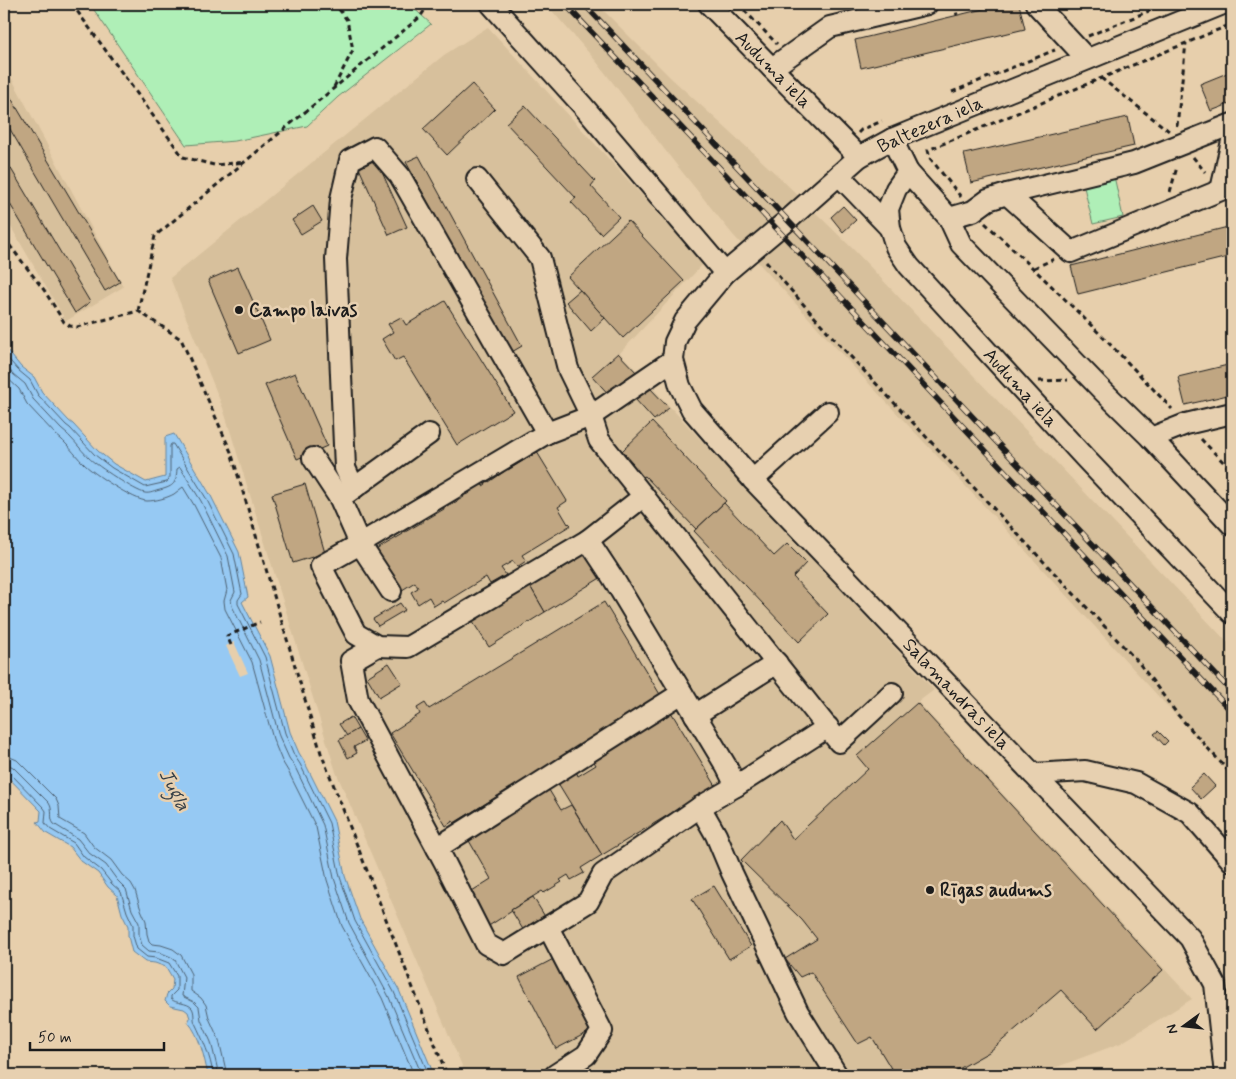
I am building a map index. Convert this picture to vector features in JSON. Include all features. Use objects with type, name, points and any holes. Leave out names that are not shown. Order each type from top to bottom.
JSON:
[{"type":"street","points":[[491,4],[583,106],[725,273]]},
{"type":"street","name":"Auduma iela","points":[[709,4],[859,157]]},
{"type":"street","points":[[772,68],[830,27],[927,4]]},
{"type":"street","points":[[1036,4],[1087,59]]},
{"type":"street","name":"Baltezera iela","points":[[686,321],[725,273],[859,157],[892,139],[1223,4]]},
{"type":"street","points":[[949,218],[973,212],[988,200],[1007,194],[1134,163],[1232,124]]},
{"type":"street","points":[[892,139],[908,172],[949,218],[961,244],[1151,438],[1232,525]]},
{"type":"street","points":[[1007,194],[1071,252],[1221,190],[1232,142]]},
{"type":"street","points":[[391,591],[360,544],[347,493],[336,259],[341,199],[350,160],[375,148],[400,176],[546,433]]},
{"type":"street","name":"Auduma iela","points":[[908,172],[896,190],[888,209],[890,228],[896,247],[909,266],[1084,457],[1232,612]]},
{"type":"street","points":[[839,175],[890,228]]},
{"type":"street","points":[[477,180],[540,258],[568,369],[591,416],[600,440],[839,742],[892,693]]},
{"type":"street","name":"Salamandras iela","points":[[686,321],[674,342],[673,360],[680,386],[692,410],[753,480],[1190,938],[1224,985],[1225,1075]]},
{"type":"street","points":[[644,496],[588,540],[408,647],[377,646],[356,634],[321,566],[546,433],[591,416],[673,360]]},
{"type":"street","points":[[753,480],[828,412]]},
{"type":"street","points":[[1151,438],[1186,424],[1228,419]]},
{"type":"street","points":[[347,493],[429,434]]},
{"type":"street","points":[[313,458],[347,493]]},
{"type":"street","points":[[588,540],[613,578],[736,786]]},
{"type":"street","points":[[377,646],[351,661],[358,700],[486,944],[504,954],[588,902],[603,874],[700,808],[828,728]]},
{"type":"street","points":[[695,715],[777,663]]},
{"type":"street","points":[[437,848],[682,693]]},
{"type":"street","points":[[1033,774],[1085,771],[1136,783],[1190,813],[1232,860]]},
{"type":"street","points":[[700,808],[716,835],[798,1012],[834,1074]]},
{"type":"street","points":[[548,927],[602,1031],[586,1055],[555,1075]]},
{"type":"path","points":[[72,4],[183,157],[214,165],[245,162]]},
{"type":"path","points":[[332,90],[353,50],[347,20],[335,4]]},
{"type":"path","points":[[138,312],[155,236],[420,17],[429,4]]},
{"type":"path","points":[[954,4],[957,15]]},
{"type":"path","points":[[952,92],[1166,4]]},
{"type":"path","points":[[1232,24],[928,150],[930,158],[973,212],[1034,268],[1232,471]]},
{"type":"path","points":[[1087,59],[1101,78],[1176,136],[1182,144]]},
{"type":"path","points":[[861,130],[888,119]]},
{"type":"path","points":[[4,238],[44,290],[64,322],[70,326],[77,327],[138,312],[181,339],[230,452],[321,753],[447,1075]]},
{"type":"path","points":[[754,249],[836,341],[1139,663],[1178,715],[1232,775]]},
{"type":"path","points":[[1016,382],[1093,380]]},
{"type":"path","points":[[231,645],[227,636],[260,622]]},
{"type":"shaded area","points":[[546,4],[597,4],[671,78],[777,175],[854,250],[1232,647],[1232,777],[1003,526],[733,235],[596,61]]},
{"type":"shaded area","points":[[488,27],[704,263],[620,353],[934,690],[918,702],[1192,999],[1121,1043],[1049,1070],[1045,1075],[466,1075],[336,772],[223,408],[170,278],[444,55]]},
{"type":"shaded area","points":[[4,64],[123,287],[66,321],[4,215]]},
{"type":"green space","points":[[90,4],[409,4],[431,24],[338,97],[307,126],[235,141],[186,145]]},
{"type":"green space","points":[[1114,176],[1123,217],[1093,224],[1083,183]]},
{"type":"water","name":"Jugla","points":[[4,344],[21,367],[34,377],[42,392],[98,451],[114,464],[146,482],[165,477],[165,437],[174,434],[211,496],[239,552],[248,597],[242,602],[270,656],[290,732],[334,821],[345,876],[360,919],[399,990],[434,1075],[208,1075],[199,1040],[188,1022],[190,1018],[188,1012],[184,1009],[170,1006],[165,1001],[167,994],[172,989],[173,979],[166,967],[145,962],[132,952],[128,936],[128,926],[122,914],[117,895],[108,887],[98,873],[81,861],[70,847],[46,833],[37,822],[40,821],[41,811],[4,773]]},
{"type":"pier","points":[[234,642],[248,673],[240,676],[226,646]]},
{"type":"building","points":[[1004,4],[1019,4],[1025,29],[861,68],[855,40]]},
{"type":"building","points":[[1232,71],[1232,103],[1211,111],[1200,84]]},
{"type":"building","points":[[472,84],[495,109],[447,155],[423,129]]},
{"type":"building","points":[[4,86],[120,282],[105,291],[4,119]]},
{"type":"building","points":[[525,106],[595,181],[591,186],[619,217],[601,234],[571,202],[576,198],[506,123]]},
{"type":"building","points":[[1128,117],[1134,146],[971,183],[964,154]]},
{"type":"building","points":[[419,156],[522,346],[510,353],[406,162]]},
{"type":"building","points":[[4,157],[90,302],[75,313],[4,194]]},
{"type":"building","points":[[376,159],[407,227],[389,235],[359,168]]},
{"type":"building","points":[[313,206],[322,221],[301,234],[292,220]]},
{"type":"building","points":[[843,206],[856,220],[843,232],[831,217]]},
{"type":"building","points":[[628,221],[684,281],[623,338],[568,277]]},
{"type":"building","points":[[1232,226],[1232,256],[1078,294],[1071,266]]},
{"type":"building","name":"Campo laivas","points":[[238,267],[270,340],[239,353],[208,280]]},
{"type":"building","points":[[580,290],[605,318],[591,331],[566,302]]},
{"type":"building","points":[[445,301],[513,411],[457,445],[403,357],[395,361],[382,339],[393,332],[388,324],[401,317],[406,325]]},
{"type":"building","points":[[618,353],[638,374],[612,398],[592,376]]},
{"type":"building","points":[[1232,364],[1232,394],[1185,405],[1178,377]]},
{"type":"building","points":[[295,373],[327,446],[297,459],[265,385]]},
{"type":"building","points":[[649,387],[669,408],[654,420],[635,399]]},
{"type":"building","points":[[652,422],[726,501],[696,529],[645,476],[643,477],[622,451]]},
{"type":"building","points":[[537,452],[567,501],[558,507],[568,524],[571,525],[522,555],[526,561],[517,567],[513,561],[501,568],[506,575],[490,584],[486,577],[444,603],[442,601],[434,606],[429,597],[418,604],[411,592],[418,588],[415,582],[399,592],[374,551],[403,534],[401,530],[403,529],[405,532],[424,521],[422,518],[425,517],[427,519],[444,509],[443,506],[446,504],[447,507],[464,497],[462,494],[465,492],[467,495],[470,493],[466,487],[479,479],[483,486],[486,484],[484,481],[487,479],[489,482],[505,471],[504,469],[507,467],[508,470],[526,459],[524,456],[527,455],[529,457]]},
{"type":"building","points":[[305,484],[325,553],[293,563],[272,494]]},
{"type":"building","points":[[724,503],[774,556],[787,544],[806,563],[793,577],[828,614],[799,642],[694,531]]},
{"type":"building","points":[[583,546],[602,577],[545,612],[527,581]]},
{"type":"building","points":[[527,581],[545,612],[489,647],[469,616]]},
{"type":"building","points":[[604,602],[661,696],[454,823],[453,821],[446,826],[390,733],[420,714],[417,708],[425,703],[429,709]]},
{"type":"building","points":[[400,603],[405,610],[378,626],[373,619]]},
{"type":"building","points":[[389,663],[402,683],[379,697],[367,677]]},
{"type":"building","name":"Rīgas audums","points":[[917,703],[1163,970],[1097,1029],[1061,990],[989,1052],[948,1075],[895,1075],[872,1037],[858,1044],[811,972],[800,977],[785,959],[817,939],[802,920],[741,860],[780,820],[793,839],[868,769],[857,756]]},
{"type":"building","points":[[671,712],[716,786],[602,855],[558,783],[576,771],[578,776],[596,765],[593,760]]},
{"type":"building","points":[[351,717],[358,729],[347,736],[339,724]]},
{"type":"building","points":[[358,729],[365,741],[354,747],[357,753],[348,758],[339,740]]},
{"type":"building","points":[[1158,731],[1168,741],[1164,745],[1154,734]]},
{"type":"building","points":[[1204,774],[1215,786],[1201,799],[1190,787]]},
{"type":"building","points":[[549,790],[561,810],[571,805],[602,855],[581,868],[584,873],[571,880],[568,875],[560,880],[562,882],[544,893],[542,891],[484,929],[464,896],[491,879],[468,839]]},
{"type":"building","points":[[714,886],[751,946],[729,959],[692,899]]},
{"type":"building","points":[[533,897],[549,923],[527,936],[511,910]]},
{"type":"building","points":[[561,955],[598,1027],[556,1049],[519,977]]},
{"type":"railway","points":[[565,4],[1232,712]]},
{"type":"railway","points":[[584,4],[1232,692]]},
{"type":"place","name":"Campo laivas","points":[[239,310]]},
{"type":"place","name":"Rīgas audums","points":[[930,890]]}]
